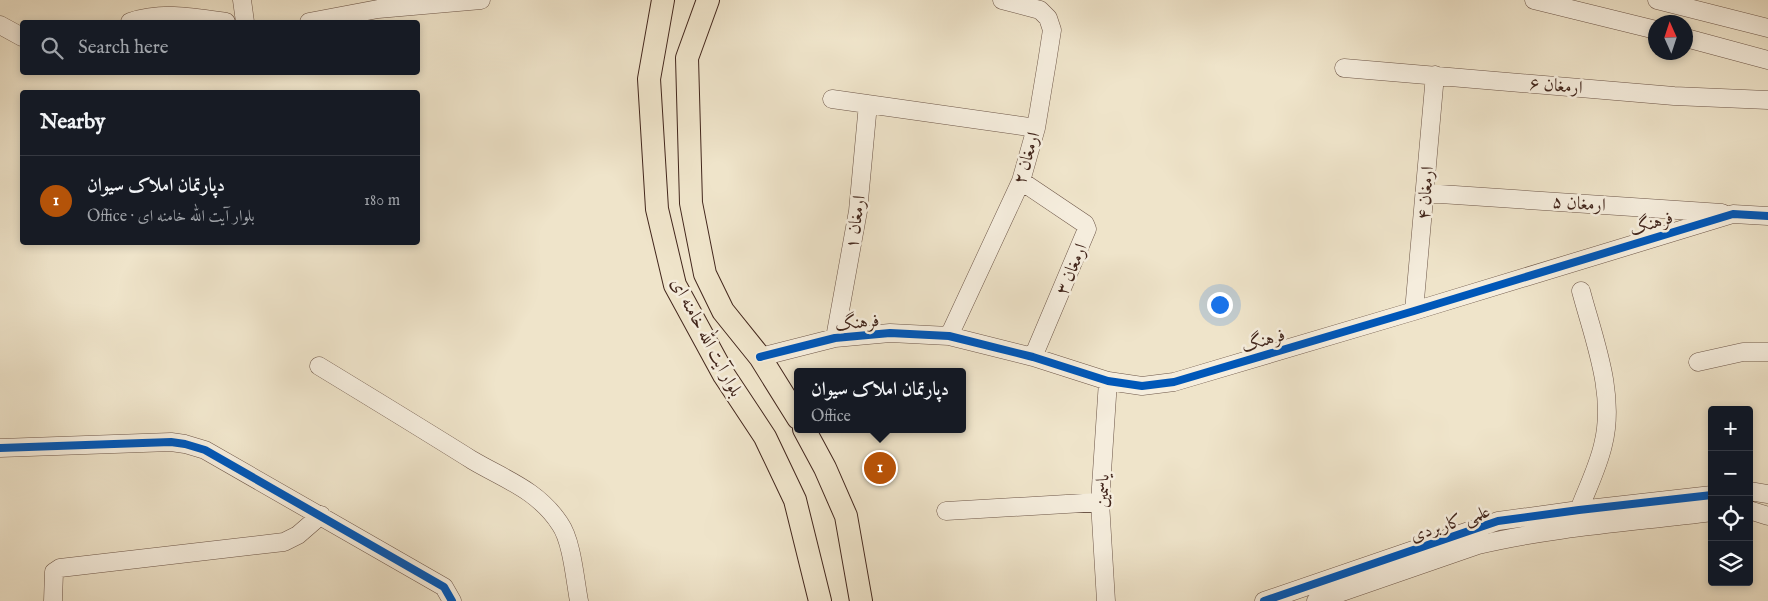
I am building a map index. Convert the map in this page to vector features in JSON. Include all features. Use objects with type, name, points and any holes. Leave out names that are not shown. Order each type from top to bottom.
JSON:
[{"type":"main road","name":"بلوار آیت الله خامنه ای","points":[[664,0],[649,78],[657,209],[675,285],[724,375],[765,437],[795,500],[820,601]]},
{"type":"main road","name":"بلوار آیت الله خامنه ای","points":[[708,0],[687,58],[691,203],[705,274],[723,311],[760,357],[794,412]]},
{"type":"main road","points":[[806,433],[825,468],[846,516],[861,601]]},
{"type":"street","points":[[242,0],[245,20]]},
{"type":"street","points":[[319,20],[378,8],[481,0]]},
{"type":"street","name":"ارمغان ۲","points":[[949,336],[1021,181],[1036,128],[1052,30],[1048,18],[1040,10],[1002,0]]},
{"type":"street","points":[[1534,0],[1648,28]]},
{"type":"street","points":[[1657,0],[1768,28]]},
{"type":"street","points":[[136,20],[146,17],[179,15],[213,20]]},
{"type":"street","points":[[0,25],[20,36]]},
{"type":"street","points":[[1693,40],[1768,60]]},
{"type":"street","name":"ارمغان ۶","points":[[1344,68],[1674,96],[1768,100]]},
{"type":"street","name":"ارمغان ۴","points":[[1414,311],[1435,75]]},
{"type":"street","points":[[832,99],[1036,128]]},
{"type":"street","name":"ارمغان ۱","points":[[835,338],[858,211],[868,104]]},
{"type":"street","name":"ارمغان ۳","points":[[1021,181],[1085,224],[1087,230],[1033,357]]},
{"type":"street","name":"ارمغان ۵","points":[[1425,192],[1733,214]]},
{"type":"street","name":"فرهنگ","points":[[760,357],[835,338],[890,333],[949,336],[1033,357],[1108,381],[1142,386],[1174,382],[1733,214],[1768,216]]},
{"type":"street","points":[[1577,528],[1579,510],[1603,445],[1607,420],[1606,386],[1581,291]]},
{"type":"street","points":[[1698,362],[1743,352],[1768,352]]},
{"type":"street","points":[[319,366],[475,462],[520,485],[549,509],[561,525],[568,541],[579,601]]},
{"type":"street","name":"یاسمین","points":[[1106,601],[1100,502],[1108,381]]},
{"type":"street","points":[[0,448],[172,442],[205,450],[444,587],[452,601]]},
{"type":"street","points":[[1753,492],[1768,494]]},
{"type":"street","name":"علمی کاربردی","points":[[1316,601],[1469,530],[1498,522],[1579,510],[1708,495]]},
{"type":"street","points":[[946,511],[1100,502]]},
{"type":"street","points":[[1753,511],[1768,516]]},
{"type":"street","name":"علمی کاربردی","points":[[1264,601],[1496,541],[1577,528],[1708,512]]},
{"type":"street","points":[[53,601],[54,572],[60,568],[284,542],[298,534],[321,515]]},
{"type":"cycle path","points":[[760,357],[835,338],[890,333],[949,336],[1033,357],[1108,381],[1142,386],[1174,382],[1733,214],[1768,216]]},
{"type":"cycle path","points":[[0,448],[171,442],[205,450],[444,587],[452,601]]},
{"type":"cycle path","points":[[1264,601],[1498,521],[1708,495]]},
{"type":"place","name":"دپارتمان املاک سیوان","points":[[880,468]]}]
